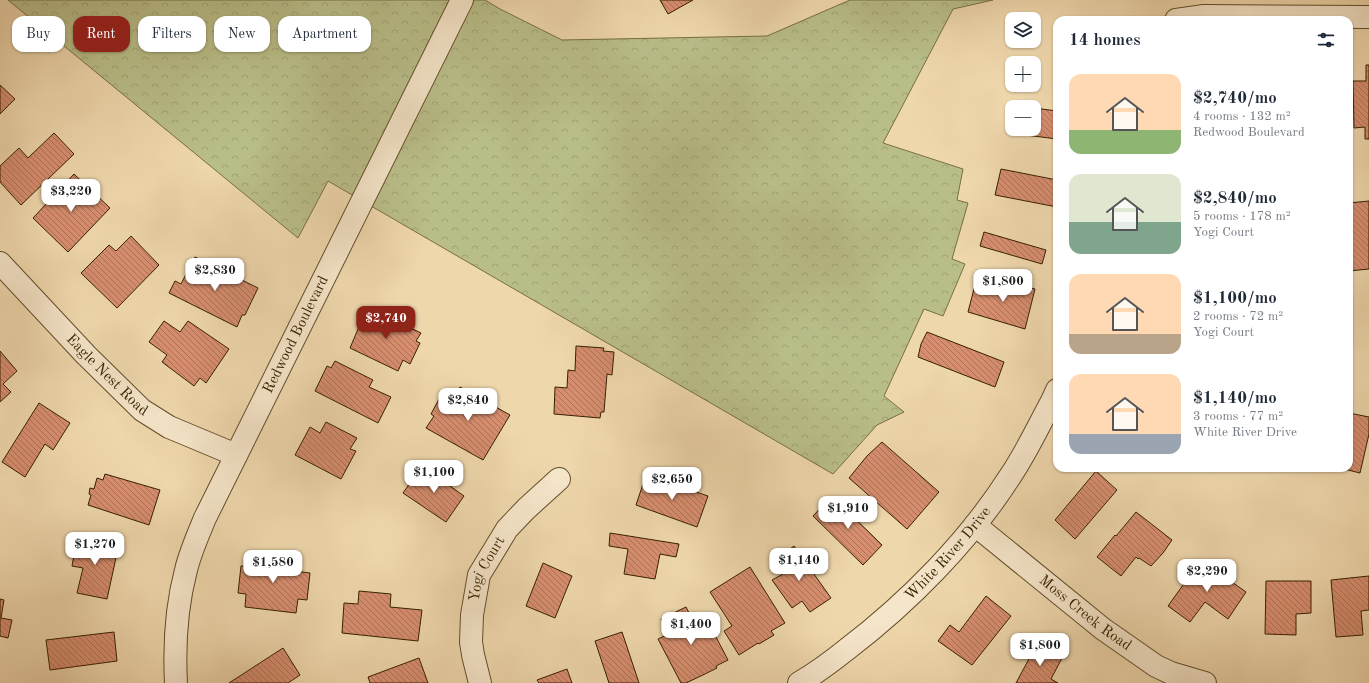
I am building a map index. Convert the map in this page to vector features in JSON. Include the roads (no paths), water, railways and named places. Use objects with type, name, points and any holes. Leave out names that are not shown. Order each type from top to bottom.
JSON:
[{"type":"street","name":"Redwood Boulevard","points":[[176,683],[175,634],[178,608],[186,570],[205,518],[462,0]]},
{"type":"street","points":[[1353,17],[1369,17]]},
{"type":"street","name":"Eagle Nest Road","points":[[0,263],[86,355],[142,410],[169,427],[236,455]]},
{"type":"street","name":"White River Drive","points":[[799,683],[814,674],[865,636],[899,607],[943,562],[975,525],[1012,475],[1053,398]]},
{"type":"street","name":"Yogi Court","points":[[480,683],[473,655],[472,642],[472,615],[479,575],[507,529],[559,479]]},
{"type":"street","name":"Moss Creek Road","points":[[975,525],[1104,629],[1156,666],[1176,675],[1205,683]]}]
